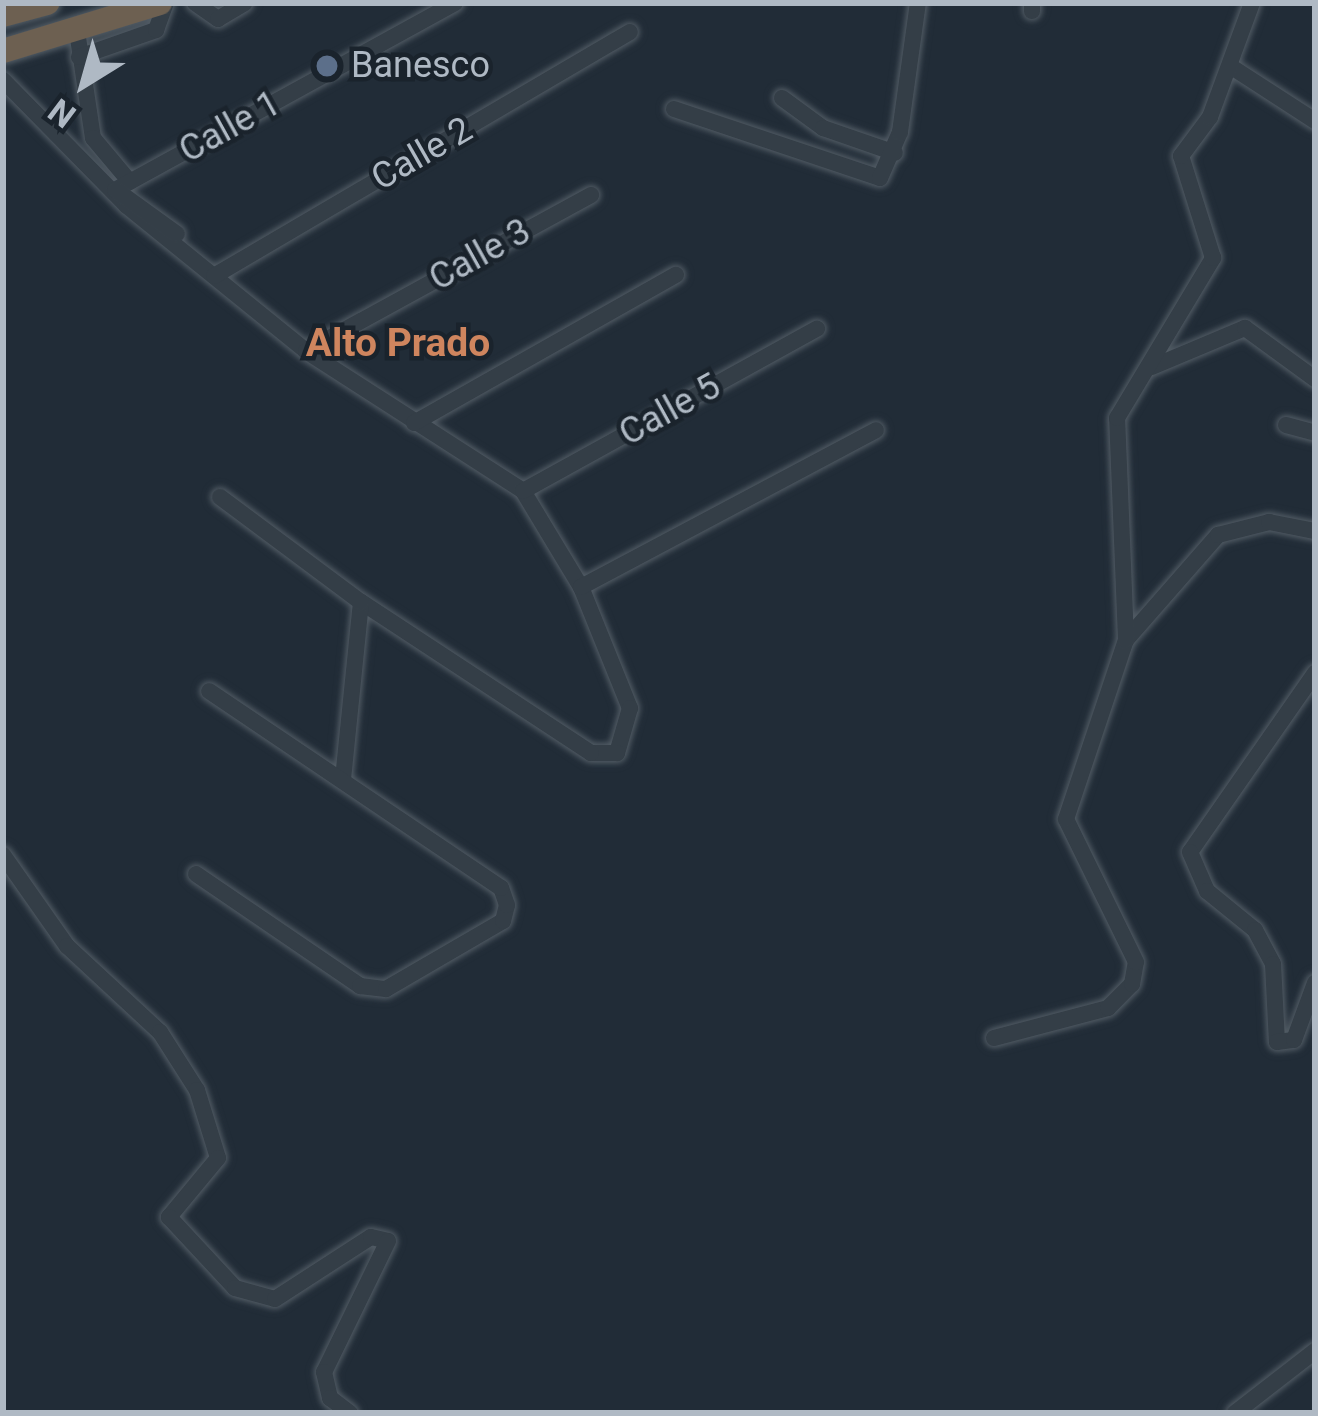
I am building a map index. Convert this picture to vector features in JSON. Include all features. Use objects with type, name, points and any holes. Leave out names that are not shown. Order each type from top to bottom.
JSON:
[{"type":"highway","points":[[3,15],[46,3]]},
{"type":"highway","points":[[3,51],[78,44],[163,3]]},
{"type":"street","points":[[195,3],[218,19],[245,3]]},
{"type":"street","name":"Calle 1","points":[[123,186],[455,3]]},
{"type":"street","points":[[674,109],[874,180],[895,153],[918,3]]},
{"type":"street","points":[[994,1038],[1108,1008],[1132,984],[1136,962],[1066,819],[1126,640],[1118,418],[1213,258],[1211,228],[1178,174],[1230,66],[1252,3]]},
{"type":"street","name":"Calle 2","points":[[214,276],[630,32]]},
{"type":"street","points":[[78,44],[93,138],[123,186]]},
{"type":"street","points":[[1230,66],[1315,122]]},
{"type":"street","points":[[3,80],[123,186],[214,276],[306,351],[524,491],[581,587],[630,708],[626,739],[609,758],[361,602],[220,497]]},
{"type":"street","points":[[782,98],[823,128],[895,153]]},
{"type":"street","name":"Calle 3","points":[[306,351],[592,195]]},
{"type":"street","points":[[414,423],[676,275]]},
{"type":"street","name":"Calle 5","points":[[524,491],[817,328]]},
{"type":"street","points":[[1152,367],[1245,328],[1315,379]]},
{"type":"street","points":[[1286,424],[1315,434]]},
{"type":"street","points":[[581,587],[877,430]]},
{"type":"street","points":[[1126,640],[1218,535],[1269,522],[1315,531]]},
{"type":"street","points":[[343,779],[361,602]]},
{"type":"street","points":[[1315,673],[1190,852],[1207,891],[1255,930],[1273,964],[1277,1042],[1294,1040],[1315,983]]},
{"type":"street","points":[[196,874],[360,986],[386,989],[503,921],[501,888],[209,691]]},
{"type":"street","points":[[3,855],[67,946],[160,1032],[197,1090],[218,1157],[169,1217],[235,1288],[275,1299],[371,1238],[388,1241],[324,1372],[330,1398],[350,1413]]},
{"type":"street","points":[[1235,1413],[1315,1351]]},
{"type":"place","name":"Banesco","points":[[327,66]]},
{"type":"district","name":"Alto Prado","points":[[398,343]]}]
